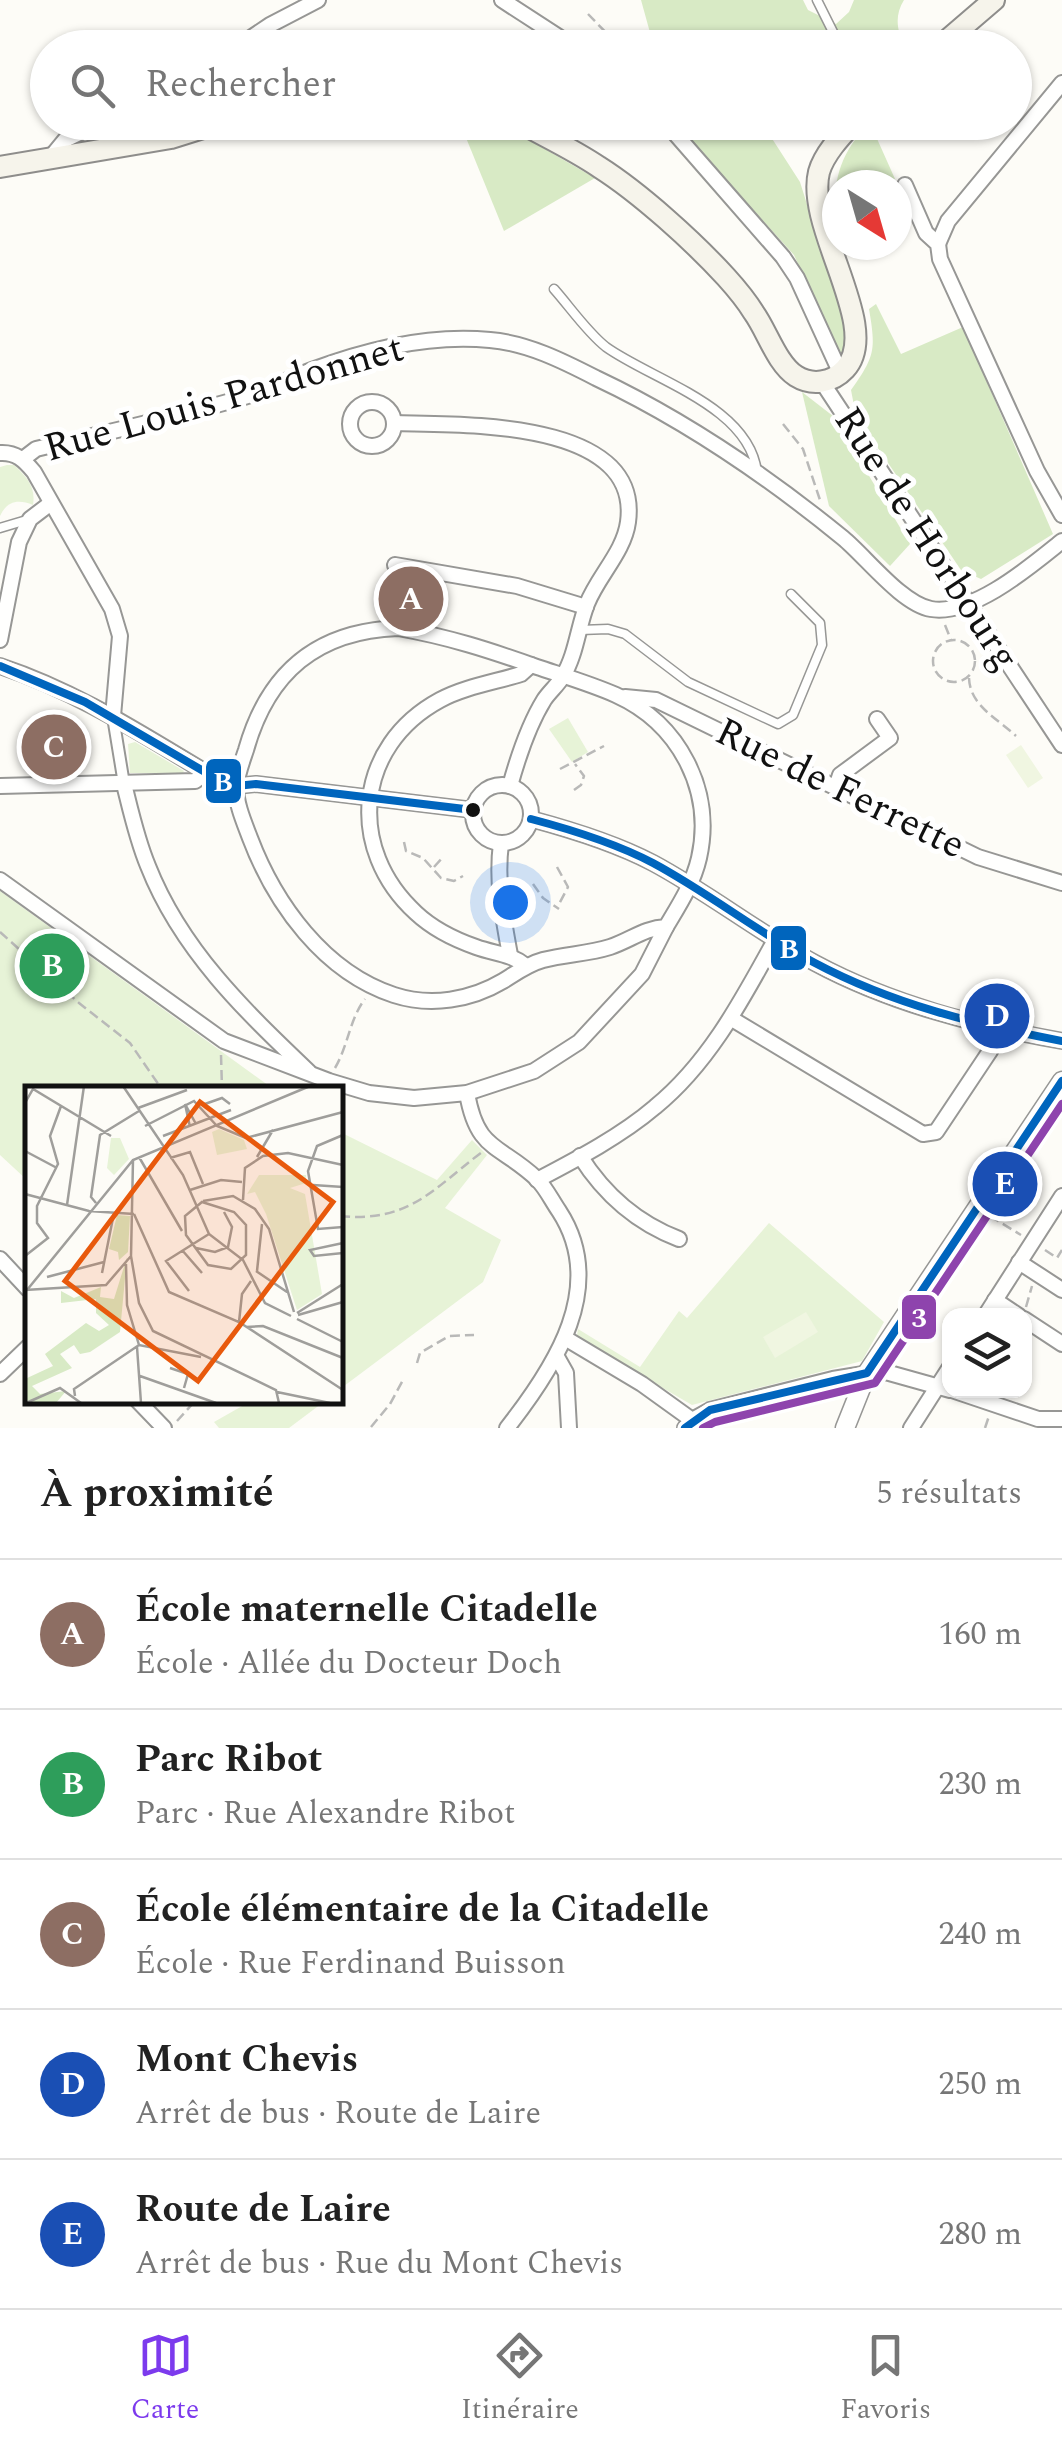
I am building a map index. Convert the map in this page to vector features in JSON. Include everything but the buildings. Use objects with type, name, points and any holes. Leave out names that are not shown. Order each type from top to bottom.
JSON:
[{"type":"main road","points":[[959,30],[994,0]]},
{"type":"main road","points":[[0,167],[157,140]]},
{"type":"main road","points":[[551,140],[601,168],[680,232],[727,278],[754,312],[787,368],[797,376],[832,378],[852,362],[858,330],[820,209],[819,172],[837,140]]},
{"type":"street","points":[[267,30],[318,0]]},
{"type":"street","points":[[502,0],[548,30]]},
{"type":"street","points":[[1032,119],[1062,83]]},
{"type":"street","points":[[51,157],[65,140]]},
{"type":"street","name":"Rue de Horbourg","points":[[681,140],[797,278],[832,378],[968,603],[1062,746]]},
{"type":"street","points":[[1015,140],[948,220],[938,244],[940,260],[1037,471],[1062,515]]},
{"type":"street","points":[[912,202],[926,233],[938,244]]},
{"type":"street","name":"Rue Louis Pardonnet","points":[[0,453],[9,452],[23,459],[36,450],[245,397],[381,347],[433,340],[490,340],[532,349],[644,400],[757,472],[845,540],[911,600],[929,609],[968,603]]},
{"type":"street","points":[[395,423],[509,427],[561,438],[588,451],[612,470],[623,486],[628,523],[622,544],[586,606],[564,676],[544,700],[518,756],[510,786]]},
{"type":"street","points":[[23,459],[112,609],[120,636],[113,716],[124,784],[139,841],[171,914],[230,995],[310,1072],[369,1093],[414,1098],[467,1093],[534,1072],[580,1042],[642,974],[690,885],[699,858],[704,820],[700,788],[674,740],[620,696],[452,637],[398,628],[368,629],[337,638],[305,656],[283,675],[266,698],[251,730],[236,786],[261,868],[282,904],[310,939],[357,977],[395,996],[436,1002],[470,997],[544,960],[599,950],[649,928],[666,927]]},
{"type":"street","points":[[0,640],[19,542],[30,519],[50,503]]},
{"type":"street","points":[[968,603],[1027,569],[1062,540]]},
{"type":"street","points":[[394,566],[517,586],[586,606]]},
{"type":"street","points":[[526,966],[510,955],[477,948],[437,929],[416,913],[383,869],[372,839],[367,798],[378,764],[394,737],[412,719],[439,700],[521,674],[531,665]]},
{"type":"street","points":[[0,666],[38,679],[113,716],[206,773],[236,786],[256,784],[473,810]]},
{"type":"street","name":"Rue de Ferrette","points":[[620,696],[656,700],[978,857],[1062,883]]},
{"type":"street","points":[[836,787],[840,775],[890,738],[877,720]]},
{"type":"street","points":[[0,786],[195,781],[206,773]]},
{"type":"street","points":[[510,786],[524,795],[531,819],[524,834],[502,843],[492,841],[477,829],[473,810],[482,792],[490,787],[510,786]]},
{"type":"street","points":[[531,819],[575,831],[649,861],[774,940],[870,988],[943,1014],[1062,1041]]},
{"type":"street","points":[[502,843],[498,866],[510,955]]},
{"type":"street","points":[[0,880],[224,1042],[297,1071],[310,1072]]},
{"type":"street","points":[[537,1180],[655,1108],[732,1019],[774,940]]},
{"type":"street","points":[[732,1019],[924,1134],[936,1132],[990,1052],[1000,1028]]},
{"type":"street","points":[[845,1428],[867,1374],[1062,1080]]},
{"type":"street","points":[[467,1093],[476,1129],[537,1180],[571,1229],[581,1265],[578,1294],[557,1357],[507,1428]]},
{"type":"street","points":[[580,1156],[614,1199],[657,1230],[679,1239]]},
{"type":"street","points":[[990,1308],[1062,1196]]},
{"type":"street","points":[[0,1260],[25,1286]]},
{"type":"street","points":[[1019,1262],[1062,1290]]},
{"type":"street","points":[[995,1300],[1008,1308]]},
{"type":"street","points":[[1032,1324],[1062,1344]]},
{"type":"street","points":[[565,1338],[642,1384],[688,1424],[710,1410],[882,1370],[942,1388]]},
{"type":"street","points":[[0,1374],[25,1350]]},
{"type":"street","points":[[557,1357],[566,1373],[569,1428]]},
{"type":"street","points":[[911,1428],[942,1393]]},
{"type":"street","points":[[969,1398],[1035,1424],[1062,1419]]},
{"type":"street","points":[[139,1403],[164,1428]]},
{"type":"lane","points":[[817,0],[832,30]]},
{"type":"lane","points":[[554,289],[605,346],[693,394],[742,436],[755,455],[757,472]]},
{"type":"lane","points":[[0,528],[30,519]]},
{"type":"lane","points":[[580,630],[625,634],[688,682],[778,724],[794,715],[822,646],[820,623],[791,594]]},
{"type":"path","points":[[588,14],[603,30]]},
{"type":"path","points":[[783,424],[803,448],[821,503],[816,517]]},
{"type":"path","points":[[944,620],[951,640]]},
{"type":"path","points":[[969,676],[950,682],[938,674],[933,660],[938,647],[951,640],[964,642],[974,651],[976,664],[969,676],[972,695],[1016,736]]},
{"type":"path","points":[[560,769],[604,746]]},
{"type":"path","points":[[574,762],[584,776],[574,790]]},
{"type":"path","points":[[404,842],[409,854],[423,858],[446,880],[463,876]]},
{"type":"path","points":[[434,867],[443,857]]},
{"type":"path","points":[[533,884],[543,898],[558,908],[568,887],[558,868]]},
{"type":"path","points":[[0,932],[122,1036],[160,1086]]},
{"type":"path","points":[[328,1081],[347,1047],[356,1010],[376,986]]},
{"type":"path","points":[[222,1086],[219,1063],[224,1042]]},
{"type":"path","points":[[342,1216],[377,1216],[421,1202],[456,1169],[491,1145]]},
{"type":"path","points":[[417,1363],[420,1353],[449,1336],[474,1335]]},
{"type":"path","points":[[371,1427],[403,1380]]},
{"type":"path","points":[[173,1428],[194,1403]]},
{"type":"green space","points":[[641,0],[803,0],[808,10],[836,24],[849,12],[854,0],[904,0],[899,30],[649,30]]},
{"type":"green space","points":[[467,140],[529,140],[595,178],[504,231]]},
{"type":"green space","points":[[689,140],[773,140],[800,182],[847,332],[841,359],[794,255]]},
{"type":"green space","points":[[855,140],[878,140],[891,170],[840,170]]},
{"type":"green space","points":[[876,304],[901,354],[963,327],[1053,534],[981,579],[961,570],[856,416],[851,390],[872,352],[869,309]]},
{"type":"green space","points":[[802,392],[833,416],[910,544],[890,566],[829,506]]},
{"type":"green space","points":[[14,465],[30,483],[33,505],[13,503],[0,516],[0,467]]},
{"type":"green space","points":[[568,718],[588,752],[572,762],[549,729]]},
{"type":"green space","points":[[135,742],[183,773],[130,773],[128,744]]},
{"type":"green space","points":[[1021,745],[1043,778],[1028,788],[1006,755]]},
{"type":"green space","points":[[0,891],[269,1086],[25,1086],[25,1178],[0,1155]]},
{"type":"green space","points":[[342,1133],[437,1180],[472,1140],[487,1155],[445,1208],[501,1240],[483,1282],[342,1388]]},
{"type":"green space","points":[[769,1223],[884,1322],[862,1361],[692,1405],[577,1335],[578,1329],[640,1367],[679,1311],[687,1318]]},
{"type":"green space","points":[[806,1312],[818,1332],[775,1358],[763,1337]]},
{"type":"green space","points":[[247,1403],[322,1403],[289,1428],[219,1428],[214,1422]]},
{"type":"transit line","name":"B","points":[[0,666],[85,702],[217,779],[236,786],[256,784],[473,810]]},
{"type":"transit line","name":"B","points":[[531,819],[594,838],[653,863],[794,951],[874,990],[967,1020],[1062,1041]]},
{"type":"transit line","name":"B","points":[[685,1428],[710,1410],[867,1373],[1062,1081]]},
{"type":"transit line","name":"3","points":[[703,1428],[875,1383],[1062,1104]]},
{"type":"place","name":"École maternelle Citadelle","points":[[411,599]]},
{"type":"place","name":"École élémentaire de la Citadelle","points":[[54,747]]},
{"type":"place","name":"Parc Ribot","points":[[52,966]]},
{"type":"place","name":"Mont Chevis","points":[[997,1016]]},
{"type":"place","name":"Route de Laire","points":[[1005,1184]]}]
